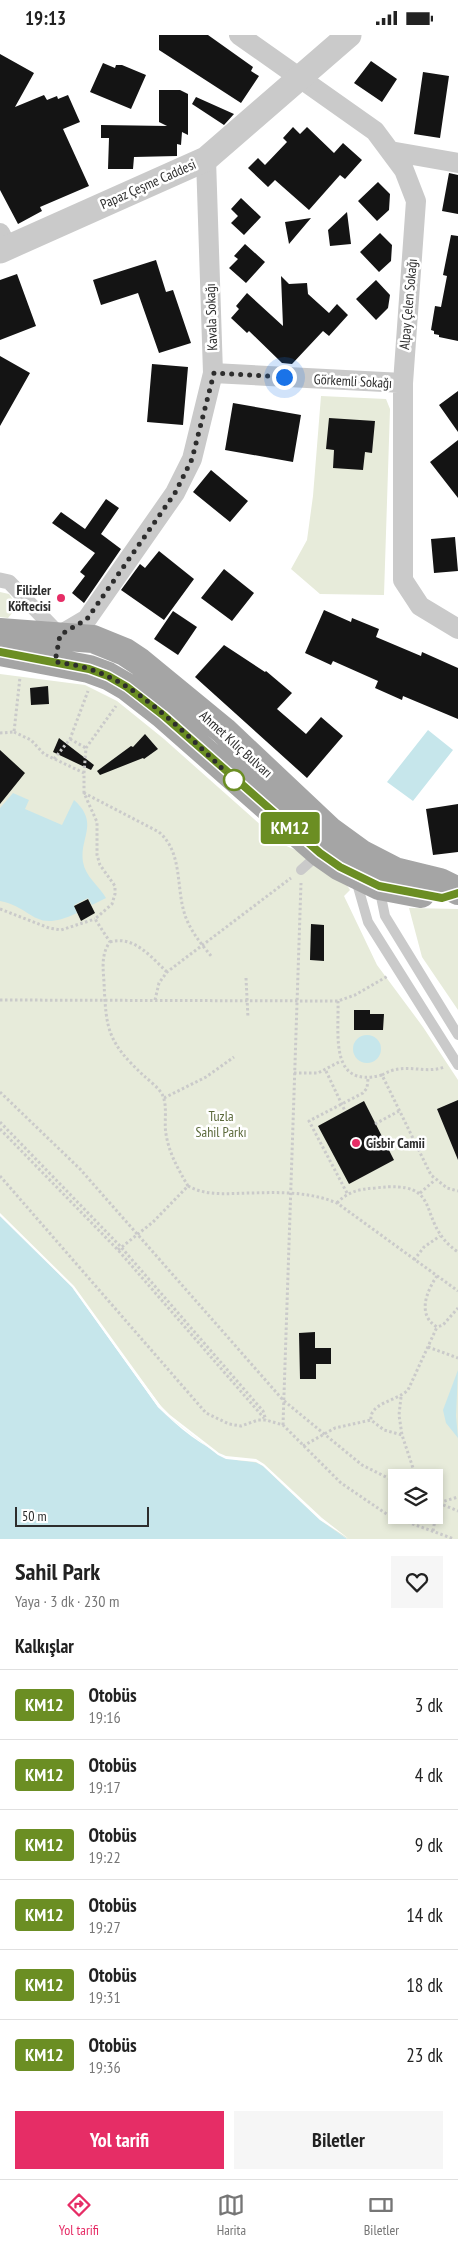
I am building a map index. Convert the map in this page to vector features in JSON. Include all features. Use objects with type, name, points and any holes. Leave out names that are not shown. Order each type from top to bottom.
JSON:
[{"type":"main road","name":"Ahmet Kılıç Bulvarı","points":[[0,632],[60,635],[93,639],[125,652],[140,662],[224,731],[328,830],[358,864],[383,876],[395,871],[440,882],[458,892]]},
{"type":"main road","name":"Ahmet Kılıç Bulvarı","points":[[0,652],[89,669],[108,676],[127,687],[163,715],[310,861],[340,867],[358,864]]},
{"type":"street","name":"Alpay Çelen Sokağı","points":[[239,35],[375,131],[404,170],[416,201],[402,383],[403,580],[420,606],[458,629]]},
{"type":"street","name":"Papaz Çeşme Caddesi","points":[[2,243],[206,159],[349,35]]},
{"type":"street","points":[[390,151],[458,163]]},
{"type":"street","name":"Kavala Sokağı","points":[[60,635],[87,619],[175,493],[192,459],[214,373],[206,159]]},
{"type":"street","name":"Görkemli Sokağı","points":[[214,373],[402,383]]},
{"type":"street","points":[[0,580],[9,582],[60,635],[55,662]]},
{"type":"lane","points":[[358,864],[368,922],[457,1063]]},
{"type":"lane","points":[[383,876],[385,916],[458,1035]]},
{"type":"path","points":[[14,732],[21,670]]},
{"type":"path","points":[[54,759],[70,739],[91,683]]},
{"type":"path","points":[[0,909],[50,928],[61,930],[95,919],[112,904],[115,886],[100,865],[97,855],[97,822],[84,793],[84,773],[86,748],[121,699]]},
{"type":"path","points":[[0,733],[14,732],[31,740],[38,749],[54,759],[84,773]]},
{"type":"path","points":[[70,739],[86,748]]},
{"type":"path","points":[[84,793],[159,832],[169,841],[174,850],[179,889],[187,919],[202,945],[212,957]]},
{"type":"path","points":[[155,1000],[159,983],[166,972],[310,861]]},
{"type":"path","points":[[283,1425],[297,1001],[310,861]]},
{"type":"path","points":[[95,919],[110,942]]},
{"type":"path","points":[[166,972],[149,955],[130,941],[120,939],[110,942],[106,947],[103,958],[104,1000],[111,1038],[117,1048],[155,1085],[164,1098],[169,1147],[176,1167],[188,1186],[200,1193],[290,1193],[318,1195],[337,1203],[458,1291]]},
{"type":"path","points":[[0,1000],[338,1001],[379,982],[397,970]]},
{"type":"path","points":[[246,978],[248,1018]]},
{"type":"path","points":[[338,1001],[338,1044],[341,1061],[351,1073],[368,1079],[382,1075],[392,1069],[403,1067],[441,1068],[457,1063]]},
{"type":"path","points":[[164,1098],[206,1077],[234,1057]]},
{"type":"path","points":[[294,1073],[326,1071],[341,1061]]},
{"type":"path","points":[[326,1071],[345,1111]]},
{"type":"path","points":[[382,1075],[431,1175],[447,1188],[458,1191]]},
{"type":"path","points":[[348,1193],[309,1121],[363,1093],[367,1088],[368,1079]]},
{"type":"path","points":[[0,1092],[80,1169],[283,1399],[362,1465],[388,1478]]},
{"type":"path","points":[[376,1124],[399,1111]]},
{"type":"path","points":[[0,1122],[120,1248],[263,1411],[266,1420]]},
{"type":"path","points":[[0,1129],[120,1248]]},
{"type":"path","points":[[0,1176],[206,1413],[224,1423],[241,1426],[258,1420],[266,1420],[283,1425],[341,1483],[388,1515],[454,1539]]},
{"type":"path","points":[[420,1193],[435,1180]]},
{"type":"path","points":[[120,1248],[153,1222],[188,1186]]},
{"type":"path","points":[[337,1203],[348,1193],[392,1186],[407,1187],[424,1197],[440,1236],[458,1252]]},
{"type":"path","points":[[414,1260],[424,1247],[440,1236]]},
{"type":"path","points":[[437,1276],[427,1292],[425,1301],[428,1317],[431,1323],[437,1327]]},
{"type":"path","points":[[411,1469],[399,1415],[401,1397],[414,1379],[437,1327],[447,1321],[458,1308]]},
{"type":"path","points":[[428,1347],[458,1358]]},
{"type":"path","points":[[371,1420],[374,1409],[401,1397]]},
{"type":"path","points":[[303,1446],[347,1424],[371,1420],[384,1430],[402,1435]]},
{"type":"path","points":[[443,1500],[458,1497]]},
{"type":"path","points":[[443,1504],[458,1511]]},
{"type":"path","points":[[432,1531],[433,1524]]},
{"type":"green space","points":[[321,396],[386,399],[390,409],[384,595],[320,594],[291,569],[307,540],[313,496]]},
{"type":"green space","points":[[0,592],[9,594],[14,601],[13,612],[8,618],[0,617]]},
{"type":"green space","name":"Tuzla Sahil Parkı","points":[[0,674],[85,685],[117,701],[164,739],[282,844],[327,864],[340,874],[350,890],[344,896],[377,965],[423,1027],[458,1080],[458,1539],[347,1539],[218,1455],[169,1417],[72,1287],[0,1216]]},
{"type":"green space","points":[[409,908],[458,909],[458,1010],[422,957]]},
{"type":"water","points":[[428,730],[453,750],[413,801],[387,782]]},
{"type":"water","points":[[13,793],[29,800],[25,809],[62,825],[74,800],[82,808],[87,823],[83,853],[84,867],[106,898],[92,905],[88,898],[74,905],[77,913],[51,921],[35,918],[12,904],[0,901],[0,808]]},
{"type":"water","points":[[367,1035],[377,1039],[381,1049],[377,1059],[367,1063],[357,1059],[353,1049],[357,1039]]},
{"type":"water","points":[[0,1216],[72,1287],[158,1407],[166,1415],[191,1436],[220,1454],[263,1466],[320,1520],[347,1539],[0,1539]]},
{"type":"water","points":[[458,1370],[456,1416],[458,1438],[446,1423],[443,1410]]},
{"type":"pier","points":[[0,1213],[74,1286],[160,1405],[170,1415],[219,1453],[226,1456],[256,1459],[264,1464],[322,1518],[349,1539],[320,1520],[263,1466],[256,1462],[226,1459],[218,1455],[158,1407],[72,1287],[0,1216]]},
{"type":"building","points":[[159,35],[208,35],[253,67],[251,71],[259,76],[241,103],[159,50]]},
{"type":"building","points":[[0,54],[34,73],[15,107],[44,95],[47,100],[57,96],[58,99],[68,95],[80,122],[63,129],[89,186],[40,207],[42,211],[18,224],[0,190]]},
{"type":"building","points":[[371,61],[397,79],[382,102],[354,83]]},
{"type":"building","points":[[103,63],[115,68],[116,65],[122,65],[146,75],[131,109],[90,92]]},
{"type":"building","points":[[423,72],[449,76],[440,138],[414,134]]},
{"type":"building","points":[[159,90],[180,90],[188,94],[188,135],[182,132],[181,145],[177,144],[177,156],[134,157],[133,169],[108,169],[109,138],[101,138],[101,125],[167,126],[159,122]]},
{"type":"building","points":[[196,97],[234,114],[224,125],[192,104]]},
{"type":"building","points":[[293,127],[300,134],[307,127],[334,153],[343,143],[362,160],[345,179],[340,175],[309,210],[275,180],[268,187],[248,168],[258,158],[265,165],[287,142],[283,138]]},
{"type":"building","points":[[449,173],[458,175],[458,214],[442,211]]},
{"type":"building","points":[[378,182],[390,194],[389,210],[377,221],[358,201]]},
{"type":"building","points":[[241,198],[261,217],[244,235],[231,223],[238,216],[231,209]]},
{"type":"building","points":[[347,212],[351,244],[330,246],[328,230]]},
{"type":"building","points":[[311,218],[289,244],[285,222]]},
{"type":"building","points":[[380,233],[392,245],[391,261],[379,272],[360,252]]},
{"type":"building","points":[[451,235],[458,236],[458,341],[439,337],[439,335],[434,334],[434,331],[431,330],[435,306],[441,307],[447,276],[443,275]]},
{"type":"building","points":[[245,244],[265,262],[246,283],[229,268],[238,259],[234,256]]},
{"type":"building","points":[[156,260],[166,292],[173,290],[191,343],[159,353],[138,293],[101,305],[93,280]]},
{"type":"building","points":[[17,274],[36,326],[0,340],[0,280]]},
{"type":"building","points":[[281,276],[289,284],[307,283],[308,294],[329,313],[337,304],[348,315],[329,336],[323,331],[292,364],[282,363],[249,331],[247,333],[231,318],[239,309],[236,306],[247,293],[283,326]]},
{"type":"building","points":[[376,280],[390,295],[388,308],[376,320],[356,299]]},
{"type":"building","points":[[0,356],[30,373],[0,426]]},
{"type":"building","points":[[152,364],[188,367],[183,425],[147,422]]},
{"type":"building","points":[[458,391],[458,432],[439,405]]},
{"type":"building","points":[[233,403],[301,415],[293,462],[225,450]]},
{"type":"building","points":[[329,418],[375,421],[372,453],[365,452],[363,470],[333,468],[334,450],[326,449]]},
{"type":"building","points":[[458,440],[458,498],[430,462]]},
{"type":"building","points":[[211,470],[248,501],[230,522],[193,492]]},
{"type":"building","points":[[106,499],[119,508],[101,534],[121,549],[84,603],[72,593],[85,576],[80,572],[95,553],[52,523],[61,512],[85,529]]},
{"type":"building","points":[[455,537],[458,571],[434,573],[431,539]]},
{"type":"building","points":[[159,551],[194,579],[164,620],[121,590],[140,564],[145,568]]},
{"type":"building","points":[[224,569],[254,593],[232,621],[201,598]]},
{"type":"building","points":[[324,610],[351,622],[352,618],[379,629],[376,637],[421,656],[422,652],[458,668],[458,719],[403,696],[402,700],[375,688],[378,681],[333,661],[331,665],[305,653]]},
{"type":"building","points":[[173,611],[197,627],[178,655],[154,639]]},
{"type":"building","points":[[224,645],[266,671],[292,693],[277,709],[306,734],[321,717],[343,736],[307,778],[195,677]]},
{"type":"building","points":[[48,686],[49,704],[31,705],[30,688]]},
{"type":"building","points":[[145,734],[158,749],[144,759],[100,775],[97,771],[131,746],[133,747]]},
{"type":"building","points":[[59,738],[94,765],[91,770],[53,752]]},
{"type":"building","points":[[0,750],[25,773],[0,804]]},
{"type":"building","points":[[458,804],[458,852],[433,855],[426,809]]},
{"type":"building","points":[[88,899],[95,913],[81,921],[74,906]]},
{"type":"building","points":[[311,924],[324,925],[324,961],[310,960]]},
{"type":"building","points":[[354,1010],[370,1010],[370,1014],[384,1014],[383,1030],[354,1030]]},
{"type":"building","points":[[458,1100],[458,1160],[437,1109]]},
{"type":"building","name":"Gisbir Camii","points":[[364,1101],[394,1160],[349,1184],[318,1126]]},
{"type":"building","points":[[315,1332],[315,1348],[331,1348],[331,1364],[316,1364],[316,1379],[300,1379],[299,1333]]},
{"type":"bus line","name":"KM12","points":[[0,652],[68,663],[108,676],[127,687],[163,715],[320,853],[340,867],[379,886],[442,898],[458,893]]},
{"type":"place","name":"Filizler Köftecisi","points":[[61,598]]},
{"type":"place","name":"Gisbir Camii","points":[[356,1143]]},
{"type":"route","points":[[234,780],[163,715],[127,687],[108,676],[89,669],[68,663],[55,662],[60,635],[87,619],[175,493],[192,459],[214,373],[284,377]]}]
